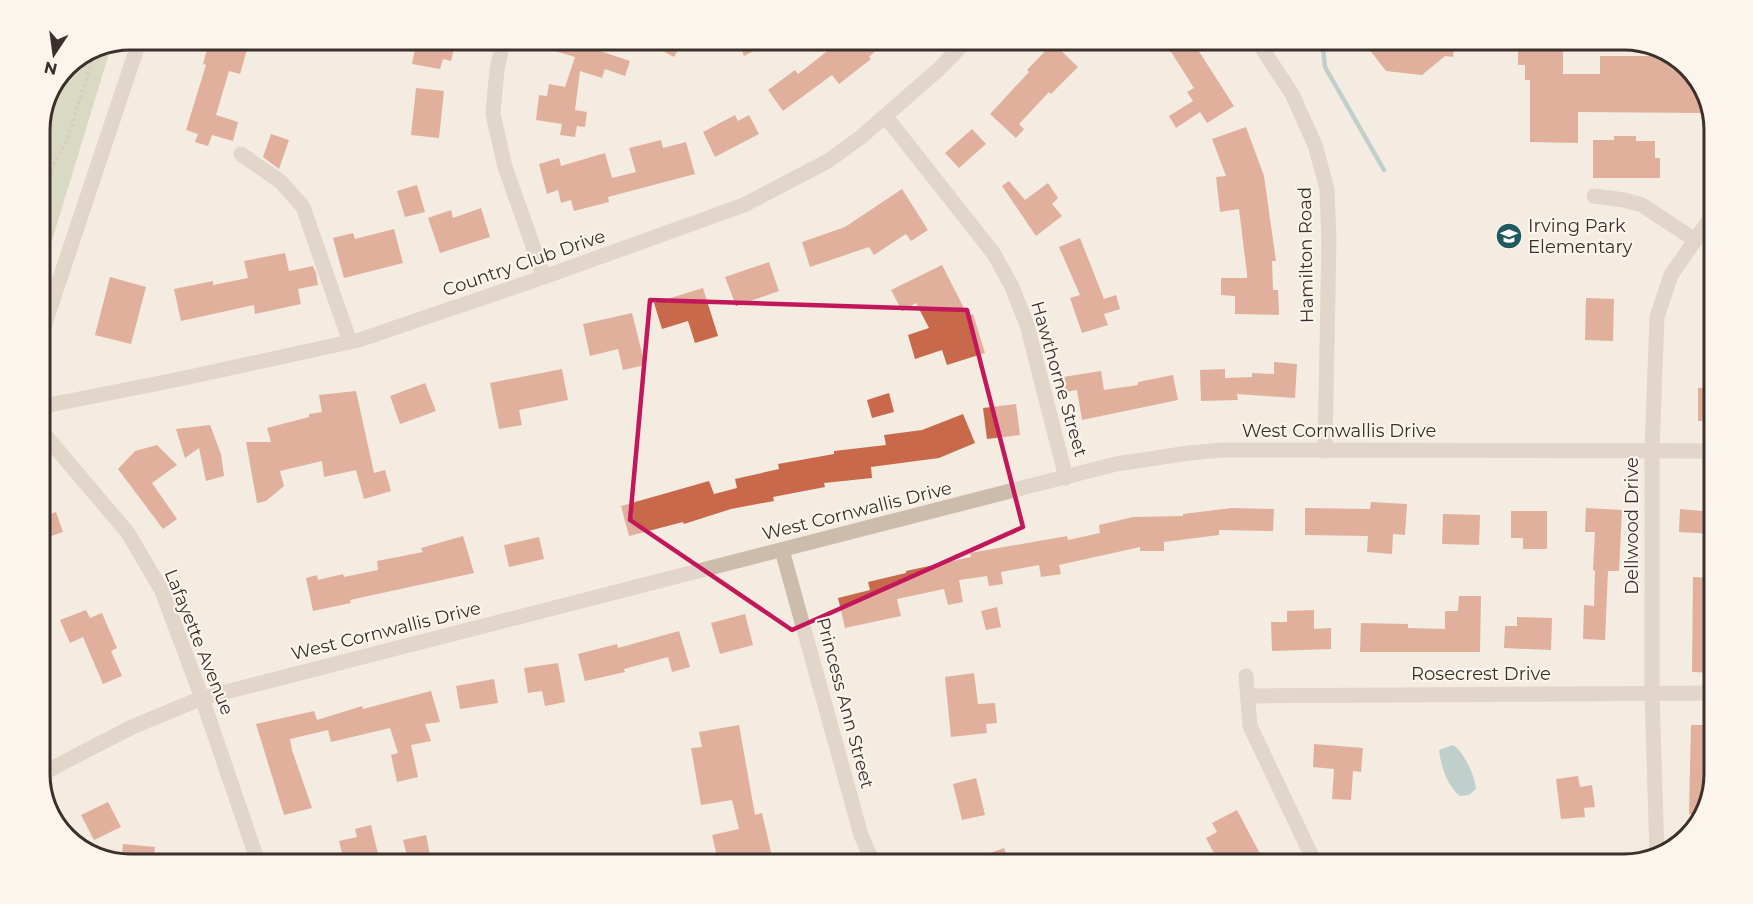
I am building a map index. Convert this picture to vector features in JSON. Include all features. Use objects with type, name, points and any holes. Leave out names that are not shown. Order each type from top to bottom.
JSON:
[{"type":"street","points":[[50,308],[137,49]]},
{"type":"street","points":[[502,49],[497,69],[493,114],[505,167],[544,278]]},
{"type":"street","name":"Country Club Drive","points":[[50,405],[350,342],[544,278],[744,205],[828,160],[886,117],[958,49]]},
{"type":"street","name":"Hamilton Road","points":[[1263,49],[1293,94],[1315,145],[1327,189],[1329,239],[1326,451]]},
{"type":"street","name":"Hawthorne Street","points":[[886,117],[994,254],[1012,287],[1027,325],[1066,478]]},
{"type":"street","points":[[242,154],[281,182],[303,207],[350,342]]},
{"type":"street","points":[[1594,196],[1642,205],[1695,240]]},
{"type":"street","name":"Dellwood Drive","points":[[1657,847],[1652,693],[1652,451],[1657,317],[1671,275],[1703,228]]},
{"type":"street","name":"Lafayette Avenue","points":[[50,441],[128,533],[162,591],[202,698],[255,854]]},
{"type":"street","name":"West Cornwallis Drive","points":[[50,769],[132,727],[202,698],[1116,465],[1223,450],[1704,451]]},
{"type":"street","name":"Princess Ann Street","points":[[782,550],[861,835],[869,854]]},
{"type":"street","points":[[1246,676],[1250,726],[1311,854]]},
{"type":"street","name":"Rosecrest Drive","points":[[1248,696],[1704,693]]},
{"type":"path","points":[[50,171],[67,140],[92,59]]},
{"type":"highlighted area","points":[[650,300],[967,310],[1023,527],[792,630],[630,520]]},
{"type":"green space","points":[[109,53],[50,247],[52,109],[64,84],[84,84],[84,64]]},
{"type":"water","points":[[1453,745],[1465,759],[1474,778],[1476,789],[1469,795],[1460,796],[1455,792],[1443,769],[1439,750]]},
{"type":"building","points":[[207,49],[247,49],[240,74],[229,71],[216,115],[238,122],[233,141],[212,135],[208,146],[195,142],[198,134],[186,130],[206,65],[203,64]]},
{"type":"building","points":[[415,49],[454,49],[451,61],[443,59],[440,69],[412,64]]},
{"type":"building","points":[[556,49],[597,49],[630,61],[625,76],[605,69],[602,78],[580,71],[575,110],[587,112],[585,127],[577,126],[575,137],[560,135],[562,124],[536,120],[539,95],[547,96],[549,84],[565,87],[575,57],[555,51]]},
{"type":"building","points":[[659,49],[678,49],[674,57]]},
{"type":"building","points":[[741,49],[758,49],[744,56]]},
{"type":"building","points":[[830,49],[877,49],[869,57],[871,59],[839,84],[832,75],[783,111],[768,90],[795,70],[798,74]]},
{"type":"building","points":[[1047,49],[1059,49],[1078,67],[1051,94],[1049,92],[1019,124],[1024,129],[1016,138],[990,114],[1029,72],[1027,70]]},
{"type":"building","points":[[1169,49],[1197,49],[1234,106],[1207,123],[1200,112],[1176,128],[1169,116],[1193,101],[1187,92],[1194,88]]},
{"type":"building","points":[[1369,49],[1454,49],[1453,57],[1445,56],[1422,75],[1386,71]]},
{"type":"building","points":[[1518,49],[1563,49],[1563,74],[1600,74],[1600,56],[1654,56],[1668,63],[1684,77],[1695,94],[1702,113],[1578,112],[1578,143],[1530,142],[1530,80],[1525,80],[1525,65],[1518,65]]},
{"type":"building","points":[[416,88],[444,91],[439,138],[411,135]]},
{"type":"building","points":[[735,115],[738,121],[749,115],[759,134],[715,157],[703,132]]},
{"type":"building","points":[[1246,127],[1264,176],[1276,261],[1272,261],[1273,290],[1278,290],[1279,315],[1235,314],[1235,296],[1221,295],[1221,278],[1247,278],[1247,274],[1239,209],[1220,212],[1216,177],[1226,176],[1212,139]]},
{"type":"building","points":[[972,129],[986,144],[959,168],[945,153]]},
{"type":"building","points":[[271,134],[289,140],[279,169],[263,157]]},
{"type":"building","points":[[1614,136],[1636,136],[1636,141],[1655,141],[1655,158],[1660,158],[1660,178],[1593,178],[1593,140],[1614,140]]},
{"type":"building","points":[[661,140],[663,148],[686,142],[695,174],[608,197],[609,202],[574,211],[571,200],[561,203],[558,190],[547,194],[539,164],[559,158],[561,166],[605,153],[612,178],[636,172],[629,148]]},
{"type":"building","points":[[1009,181],[1025,200],[1048,183],[1058,198],[1052,204],[1062,216],[1036,236],[1002,186]]},
{"type":"building","points":[[417,185],[425,212],[405,217],[397,191]]},
{"type":"building","points":[[902,189],[928,230],[911,241],[906,234],[874,255],[869,247],[810,267],[802,242],[845,227]]},
{"type":"building","points":[[481,208],[490,237],[440,253],[428,218],[451,210],[453,218]]},
{"type":"building","points":[[394,229],[403,263],[344,278],[333,238],[353,233],[355,239]]},
{"type":"building","points":[[1080,238],[1104,299],[1116,295],[1120,309],[1104,314],[1108,325],[1082,333],[1070,298],[1080,295],[1059,247]]},
{"type":"building","points":[[285,253],[289,271],[313,266],[316,273],[318,285],[298,289],[301,304],[255,314],[254,305],[181,321],[174,289],[213,281],[213,285],[248,278],[244,261]]},
{"type":"building","points":[[769,262],[779,291],[736,306],[725,277]]},
{"type":"building","points":[[942,265],[968,316],[973,314],[985,353],[947,365],[942,350],[915,359],[908,335],[929,328],[916,303],[902,311],[891,290]]},
{"type":"building","points":[[110,277],[146,287],[131,344],[95,335]]},
{"type":"building","points":[[703,288],[718,336],[695,343],[688,321],[662,329],[654,303]]},
{"type":"building","points":[[1586,298],[1614,299],[1613,341],[1585,340]]},
{"type":"building","points":[[632,313],[645,365],[623,370],[618,349],[590,356],[583,324]]},
{"type":"building","points":[[1274,362],[1297,364],[1295,398],[1237,394],[1238,400],[1201,401],[1200,370],[1225,369],[1225,378],[1252,377],[1252,373],[1274,374]]},
{"type":"building","points":[[562,369],[568,400],[519,410],[522,425],[499,429],[490,383]]},
{"type":"building","points":[[1101,371],[1104,390],[1138,385],[1138,382],[1173,375],[1178,400],[1082,420],[1077,390],[1065,392],[1063,377]]},
{"type":"building","points":[[425,383],[436,411],[400,424],[390,396]]},
{"type":"building","points":[[1698,388],[1703,388],[1703,421],[1698,421]]},
{"type":"building","points":[[356,391],[374,473],[385,470],[391,491],[364,499],[356,470],[324,477],[322,461],[280,471],[284,486],[266,501],[257,503],[246,442],[271,442],[267,428],[322,412],[319,395]]},
{"type":"building","points":[[889,393],[894,412],[872,418],[867,400]]},
{"type":"building","points":[[1016,404],[1020,435],[987,439],[983,408]]},
{"type":"building","points":[[963,414],[975,443],[939,458],[871,467],[872,478],[824,483],[825,487],[773,497],[774,501],[731,509],[684,524],[683,522],[629,536],[621,506],[709,481],[714,494],[737,488],[735,479],[779,469],[778,464],[834,454],[834,451],[886,445],[884,435],[922,430]]},
{"type":"building","points":[[210,425],[221,454],[224,476],[206,481],[199,448],[185,458],[176,429]]},
{"type":"building","points":[[157,445],[177,465],[152,483],[177,519],[163,529],[118,469],[135,451]]},
{"type":"building","points":[[1371,502],[1407,504],[1405,535],[1393,534],[1392,554],[1367,552],[1368,536],[1305,535],[1305,508],[1370,509]]},
{"type":"building","points":[[1232,508],[1274,509],[1273,531],[1219,530],[1219,535],[1164,542],[1164,551],[1140,551],[1140,547],[1059,565],[1061,574],[1041,577],[1039,565],[1001,572],[1003,584],[989,586],[987,576],[959,580],[963,602],[948,605],[944,589],[897,599],[901,616],[845,628],[838,598],[870,590],[868,582],[971,557],[970,553],[1067,536],[1068,540],[1100,533],[1099,525],[1133,517],[1183,516],[1183,514]]},
{"type":"building","points":[[1586,508],[1622,510],[1619,571],[1608,571],[1605,640],[1583,639],[1584,605],[1594,606],[1595,571],[1593,570],[1595,532],[1585,532]]},
{"type":"building","points":[[1680,509],[1704,511],[1704,533],[1679,532]]},
{"type":"building","points":[[1511,511],[1547,511],[1547,549],[1523,549],[1523,538],[1511,538]]},
{"type":"building","points":[[56,512],[63,532],[50,536],[50,514]]},
{"type":"building","points":[[1443,514],[1480,515],[1479,545],[1442,544]]},
{"type":"building","points":[[463,536],[474,573],[350,600],[351,603],[313,611],[306,578],[317,575],[318,580],[343,574],[344,577],[378,570],[377,561],[423,552],[421,548]]},
{"type":"building","points":[[539,537],[544,559],[509,567],[504,545]]},
{"type":"building","points":[[1693,577],[1704,578],[1704,673],[1692,672]]},
{"type":"building","points":[[1459,596],[1481,596],[1480,652],[1360,652],[1361,623],[1408,624],[1408,628],[1445,629],[1445,611],[1458,611]]},
{"type":"building","points":[[997,607],[1001,627],[986,630],[981,611]]},
{"type":"building","points":[[86,610],[90,618],[102,613],[117,648],[111,651],[122,676],[103,684],[83,637],[70,643],[60,620]]},
{"type":"building","points":[[1314,610],[1314,629],[1331,628],[1331,649],[1272,651],[1271,622],[1287,622],[1287,611]]},
{"type":"building","points":[[745,614],[753,645],[720,654],[711,623]]},
{"type":"building","points":[[1517,617],[1552,618],[1551,650],[1504,648],[1505,626],[1517,626]]},
{"type":"building","points":[[679,631],[690,667],[672,672],[668,657],[624,669],[625,672],[585,681],[578,654],[617,644],[618,648]]},
{"type":"building","points":[[558,663],[565,702],[545,706],[542,691],[528,693],[524,668]]},
{"type":"building","points":[[974,673],[978,704],[995,703],[997,723],[986,724],[987,733],[951,737],[945,677]]},
{"type":"building","points":[[494,679],[498,703],[460,709],[456,686]]},
{"type":"building","points":[[431,691],[440,722],[425,724],[431,741],[411,745],[418,777],[397,782],[391,755],[398,753],[390,728],[331,742],[328,730],[290,739],[312,808],[284,815],[256,724],[314,711],[317,720],[362,706],[363,709]]},
{"type":"building","points":[[739,725],[755,815],[762,813],[771,854],[716,854],[712,835],[739,829],[732,800],[701,805],[691,748],[702,747],[699,732]]},
{"type":"building","points":[[1691,725],[1704,725],[1702,790],[1695,810],[1693,814],[1689,814]]},
{"type":"building","points":[[1314,744],[1363,748],[1361,772],[1353,771],[1351,800],[1332,799],[1334,769],[1313,767]]},
{"type":"building","points":[[1578,776],[1580,787],[1592,785],[1595,807],[1584,808],[1585,817],[1561,819],[1556,779]]},
{"type":"building","points":[[976,778],[985,815],[962,820],[953,784]]},
{"type":"building","points":[[108,802],[121,827],[94,840],[81,815]]},
{"type":"building","points":[[1237,810],[1260,854],[1214,854],[1206,838],[1217,832],[1212,823]]},
{"type":"building","points":[[371,825],[378,854],[342,854],[339,841],[357,837],[355,829]]},
{"type":"building","points":[[426,835],[430,854],[406,854],[403,840]]},
{"type":"building","points":[[123,844],[155,847],[154,854],[122,854]]},
{"type":"building","points":[[1004,848],[1006,854],[987,854]]},
{"type":"waterway","points":[[1323,49],[1325,67],[1384,170]]},
{"type":"place","name":"Irving Park Elementary","points":[[1509,236]]}]
